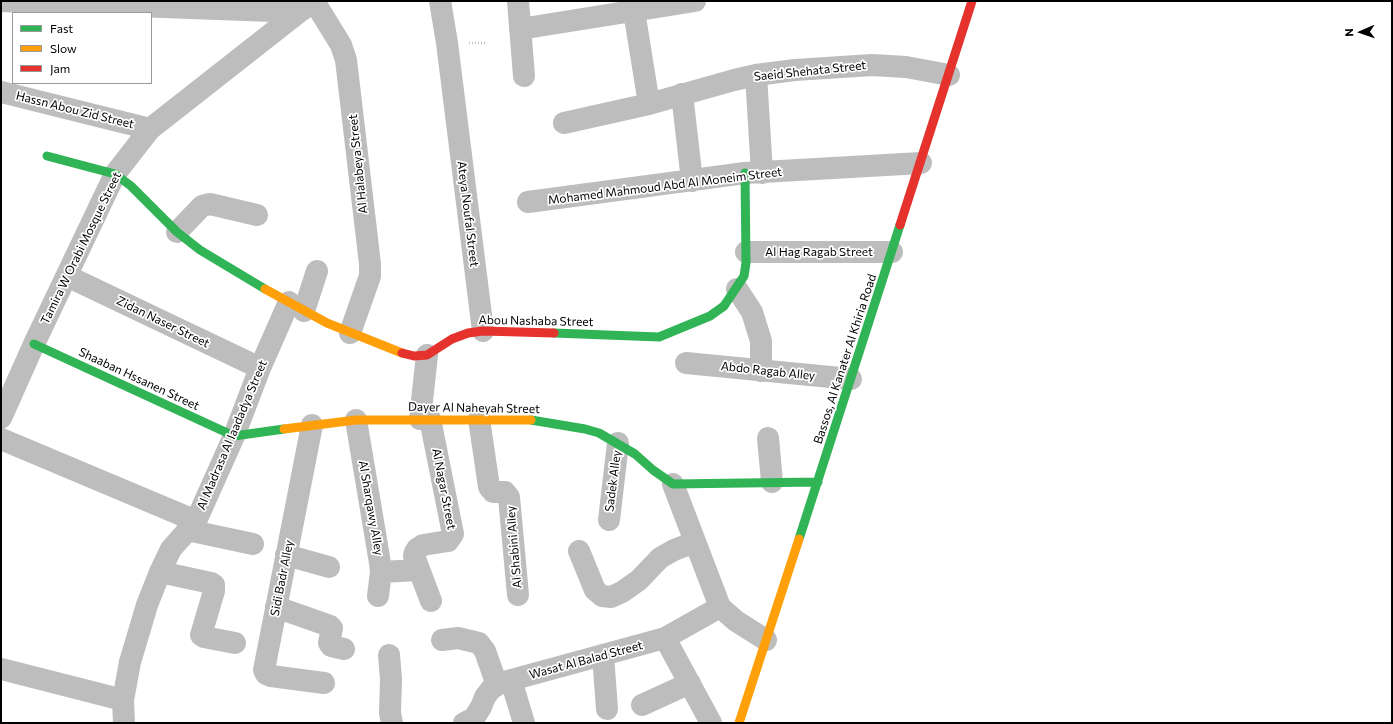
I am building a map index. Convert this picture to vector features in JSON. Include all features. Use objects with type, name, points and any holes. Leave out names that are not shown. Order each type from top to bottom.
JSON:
[{"type":"street","points":[[1,1],[309,5]]},
{"type":"street","name":"Ateya Noufal Street","points":[[440,1],[447,43],[483,331]]},
{"type":"street","points":[[518,1],[524,76]]},
{"type":"street","points":[[520,29],[695,1]]},
{"type":"street","name":"Bassos, Al Kanater Al Khiria Road","points":[[739,723],[950,75],[972,1]]},
{"type":"street","name":"Tamira W Orabi Mosque Street","points":[[1,418],[8,386],[34,344],[115,174],[150,129],[309,5]]},
{"type":"street","name":"Al Halabeya Street","points":[[309,5],[341,45],[346,60],[370,264],[370,276],[350,333]]},
{"type":"street","points":[[634,11],[650,104]]},
{"type":"street","name":"Saeid Shehata Street","points":[[564,123],[650,104],[682,94],[756,75],[816,68],[872,65],[906,67],[950,75]]},
{"type":"street","points":[[753,173],[756,75]]},
{"type":"street","name":"Hassn Abou Zid Street","points":[[1,92],[150,129]]},
{"type":"street","points":[[682,94],[692,181]]},
{"type":"street","points":[[48,156],[115,174],[131,186],[177,232],[200,250],[296,307],[350,333],[403,353],[414,356],[426,355],[425,419]]},
{"type":"street","name":"Mohamed Mahmoud Abd Al Moneim Street","points":[[528,202],[753,173],[921,163]]},
{"type":"street","name":"Abou Nashaba Street","points":[[426,355],[452,339],[468,333],[483,331],[659,337],[695,323],[718,311],[724,306],[737,289],[744,276],[753,173]]},
{"type":"street","points":[[177,232],[202,206],[210,204],[257,215]]},
{"type":"street","name":"Al Hag Ragab Street","points":[[746,252],[892,252]]},
{"type":"street","name":"Al Madrasa Al Iaadadya Street","points":[[124,723],[123,700],[130,662],[147,605],[160,572],[171,549],[192,525],[234,436],[260,368],[317,271]]},
{"type":"street","name":"Zidan Naser Street","points":[[67,276],[260,368]]},
{"type":"street","points":[[737,289],[752,312],[761,341],[761,370]]},
{"type":"street","name":"Shaaban Hssanen Street","points":[[34,344],[234,436]]},
{"type":"street","name":"Abdo Ragab Alley","points":[[686,363],[851,380]]},
{"type":"street","name":"Al Nagar Street","points":[[425,419],[453,534],[448,541],[422,545],[417,549],[414,556],[431,601]]},
{"type":"street","name":"Al Shabini Alley","points":[[478,419],[489,488],[494,492],[504,492],[509,497],[518,595]]},
{"type":"street","name":"Dayer Al Naheyah Street","points":[[234,436],[312,424],[356,420],[538,420],[586,429],[599,433],[635,454],[653,470],[673,484]]},
{"type":"street","name":"Al Sharqawy Alley","points":[[356,420],[379,553],[381,572],[378,596]]},
{"type":"street","name":"Sidi Badr Alley","points":[[312,424],[264,667],[265,672],[271,676],[324,683]]},
{"type":"street","points":[[768,438],[772,482]]},
{"type":"street","points":[[1,439],[192,525],[253,544]]},
{"type":"street","name":"Sadek Alley","points":[[609,520],[618,443]]},
{"type":"street","points":[[766,640],[736,621],[720,607],[673,484],[818,482]]},
{"type":"street","points":[[579,551],[595,590],[602,596],[611,597],[622,592],[639,580],[660,558],[674,550],[695,542]]},
{"type":"street","points":[[286,555],[329,567]]},
{"type":"street","points":[[381,572],[419,570]]},
{"type":"street","points":[[160,572],[211,583],[214,585],[214,591],[201,635],[204,637],[236,643]]},
{"type":"street","points":[[276,607],[330,626],[332,628],[329,643],[331,646],[344,650]]},
{"type":"street","name":"Wasat Al Balad Street","points":[[504,683],[665,638],[720,607]]},
{"type":"street","points":[[442,640],[458,638],[479,644],[485,651],[504,683],[524,723]]},
{"type":"street","points":[[665,638],[711,723]]},
{"type":"street","points":[[389,655],[391,679],[390,713],[392,723]]},
{"type":"street","points":[[603,655],[607,709]]},
{"type":"street","points":[[1,669],[123,700]]},
{"type":"street","points":[[464,723],[474,718],[482,707],[485,697],[492,689],[504,683]]},
{"type":"street","points":[[642,705],[690,683]]},
{"type":"traffic: fast","points":[[47,156],[115,174],[131,186],[177,232],[200,250],[265,289]]},
{"type":"traffic: fast","points":[[554,333],[659,337],[710,316],[724,306],[744,276],[746,263],[745,173]]},
{"type":"traffic: fast","points":[[799,539],[900,225]]},
{"type":"traffic: fast","points":[[34,344],[234,436],[284,429]]},
{"type":"traffic: fast","points":[[531,420],[585,429],[599,433],[635,454],[653,470],[673,484],[818,482]]},
{"type":"traffic: slow","points":[[265,289],[327,323],[402,353]]},
{"type":"traffic: slow","points":[[284,429],[356,420],[531,420]]},
{"type":"traffic: slow","points":[[739,723],[799,539]]},
{"type":"traffic: jam","points":[[900,225],[972,1]]},
{"type":"traffic: jam","points":[[402,353],[414,356],[427,355],[452,339],[468,333],[483,331],[554,333]]}]
